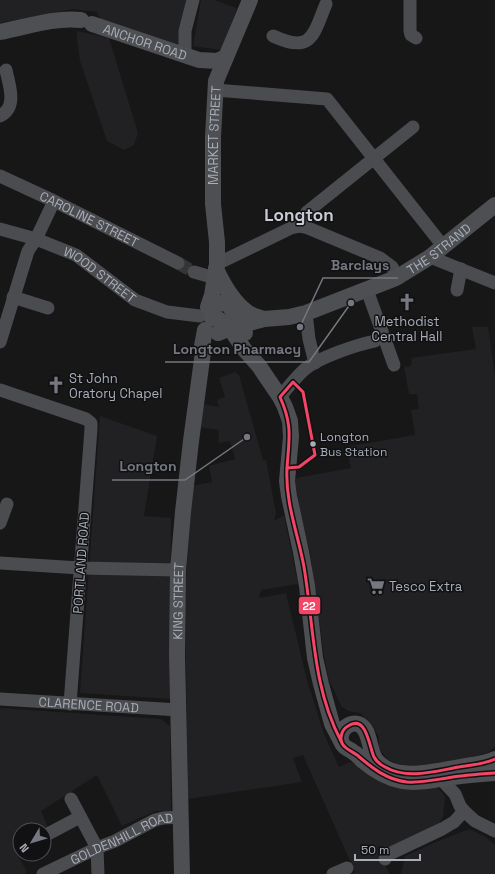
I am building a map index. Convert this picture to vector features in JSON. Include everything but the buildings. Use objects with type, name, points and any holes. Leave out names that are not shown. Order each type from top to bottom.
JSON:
[{"type":"main road","name":"MARKET STREET","points":[[214,326],[217,246],[213,189],[213,137],[216,85],[250,0]]},
{"type":"main road","name":"ANCHOR ROAD","points":[[0,32],[69,19],[86,22],[192,58],[217,61],[226,57]]},
{"type":"main road","name":"ANCHOR ROAD","points":[[192,58],[211,72],[216,85]]},
{"type":"main road","name":"THE STRAND","points":[[214,326],[289,317],[306,313],[396,278],[430,257],[495,205]]},
{"type":"main road","points":[[216,270],[223,283],[246,311],[253,316],[264,319]]},
{"type":"main road","points":[[214,326],[244,349],[259,366],[286,407],[290,421],[291,437],[288,468],[289,496],[307,586],[315,658],[332,724],[347,746],[372,767],[390,778],[419,782],[464,775],[495,773]]},
{"type":"main road","name":"KING STREET","points":[[182,874],[177,655],[178,570],[189,457],[214,326]]},
{"type":"main road","points":[[329,708],[339,717],[363,728],[367,733],[371,751],[378,762],[390,770],[414,774],[479,764],[495,759]]},
{"type":"main road","points":[[352,724],[348,725],[343,731],[341,737],[347,746],[360,750],[366,744],[368,738]]},
{"type":"street","points":[[192,58],[185,31],[193,0]]},
{"type":"street","points":[[410,0],[410,31],[411,35],[416,38]]},
{"type":"street","points":[[326,2],[326,29]]},
{"type":"street","points":[[273,36],[288,43],[302,43],[309,39],[314,33],[326,2]]},
{"type":"street","points":[[0,116],[7,111],[12,101],[6,70]]},
{"type":"street","points":[[216,85],[327,99],[443,246]]},
{"type":"street","points":[[300,226],[307,212],[413,127]]},
{"type":"street","name":"CAROLINE STREET","points":[[0,176],[54,201],[178,264]]},
{"type":"street","points":[[0,342],[28,251],[36,239],[54,201]]},
{"type":"street","points":[[194,272],[216,270],[291,228],[300,226],[380,258],[392,267],[396,278]]},
{"type":"street","name":"WOOD STREET","points":[[0,229],[36,239],[76,255],[135,300],[214,326]]},
{"type":"street","points":[[430,257],[495,283]]},
{"type":"street","points":[[457,290],[461,269]]},
{"type":"street","points":[[367,290],[394,364]]},
{"type":"street","points":[[13,297],[48,308]]},
{"type":"street","points":[[306,313],[309,339],[315,363]]},
{"type":"street","points":[[280,397],[305,369],[315,363],[368,345]]},
{"type":"street","name":"PORTLAND ROAD","points":[[0,390],[86,419],[91,423],[70,704]]},
{"type":"street","points":[[0,523],[7,504]]},
{"type":"street","points":[[0,564],[80,568],[178,570]]},
{"type":"street","name":"CLARENCE ROAD","points":[[0,699],[179,710]]},
{"type":"street","points":[[455,794],[459,782],[464,775]]},
{"type":"street","points":[[441,779],[455,794],[464,811],[476,821],[495,831]]},
{"type":"street","points":[[71,799],[96,848],[98,874]]},
{"type":"street","points":[[385,859],[387,855],[454,822],[464,811]]},
{"type":"street","points":[[52,832],[80,817]]},
{"type":"street","name":"GOLDENHILL ROAD","points":[[43,874],[96,848],[115,842],[155,820],[163,818],[181,818]]},
{"type":"street","points":[[333,874],[347,868]]},
{"type":"shaded area","points":[[0,0],[186,0],[179,47],[100,19],[97,12],[73,9],[0,23]]},
{"type":"shaded area","points":[[201,0],[214,0],[237,8],[221,50],[193,46]]},
{"type":"shaded area","points":[[77,31],[109,38],[138,133],[134,145],[124,150],[107,141],[80,61]]},
{"type":"shaded area","points":[[472,327],[488,327],[495,376],[495,747],[487,753],[457,761],[405,767],[387,759],[379,748],[379,737],[371,723],[360,713],[348,711],[341,706],[329,680],[324,656],[310,552],[301,517],[295,479],[351,468],[346,447],[415,435],[411,410],[419,409],[417,394],[409,394],[404,366],[409,367],[412,364],[411,358],[476,349]]},
{"type":"shaded area","points":[[235,372],[239,375],[263,460],[266,460],[276,513],[274,521],[284,515],[298,584],[261,590],[259,598],[286,593],[307,680],[324,734],[339,767],[349,762],[357,763],[436,787],[445,797],[443,817],[438,825],[405,839],[388,849],[384,864],[390,874],[351,874],[355,872],[303,755],[293,758],[302,782],[188,799],[185,600],[191,486],[212,482],[209,466],[235,459],[230,441],[218,443],[219,430],[199,427],[203,404],[219,407],[217,400],[225,397],[219,378]]},
{"type":"shaded area","points":[[100,416],[157,436],[144,516],[171,518],[170,699],[80,693]]},
{"type":"shaded area","points":[[0,708],[161,719],[170,726],[171,811],[156,811],[122,826],[97,775],[41,811],[46,822],[12,822],[12,862],[22,862],[27,872],[24,874],[0,874]]},
{"type":"shaded area","points":[[469,829],[486,837],[495,845],[495,874],[401,874],[405,856]]},
{"type":"tunnel","points":[[178,263],[194,272]]},
{"type":"transit line","name":"22","points":[[293,382],[303,392],[315,455],[299,467],[287,468],[289,432],[287,416],[280,397],[293,382]]},
{"type":"transit line","name":"22","points":[[287,468],[288,493],[292,518],[304,567],[319,677],[331,720],[341,741]]},
{"type":"transit line","name":"22","points":[[495,759],[478,764],[431,772],[412,774],[403,773],[385,767],[376,760],[366,733],[359,724],[354,723],[348,726],[341,736],[343,745],[346,748],[380,773],[400,781],[422,782],[465,775],[495,773]]},
{"type":"place","name":"Methodist Central Hall","points":[[407,302]]},
{"type":"place","name":"Longton Pharmacy","points":[[351,303]]},
{"type":"place","name":"Barclays","points":[[300,327]]},
{"type":"place","name":"St John Oratory Chapel","points":[[56,385]]},
{"type":"place","name":"Longton","points":[[247,437]]},
{"type":"place","name":"Longton Bus Station","points":[[313,444]]},
{"type":"place","name":"Tesco Extra","points":[[376,586]]},
{"type":"district","name":"Longton","points":[[299,215]]}]
